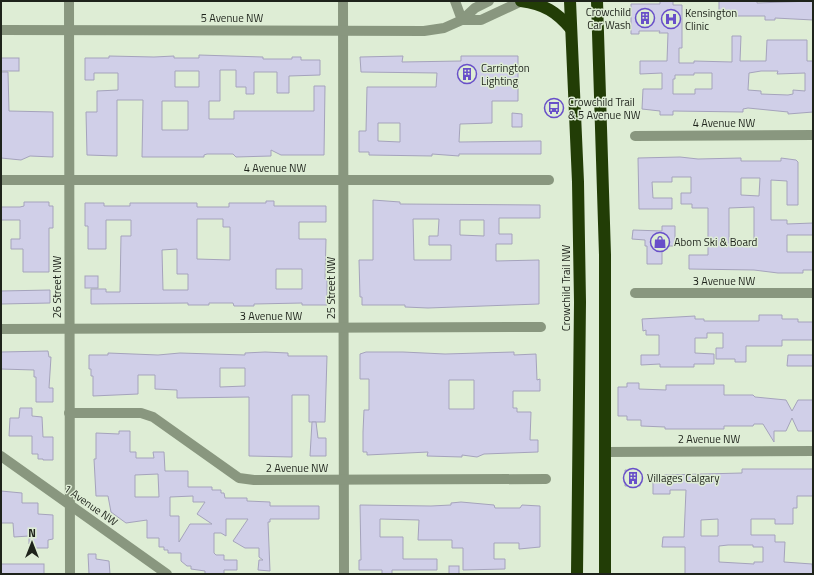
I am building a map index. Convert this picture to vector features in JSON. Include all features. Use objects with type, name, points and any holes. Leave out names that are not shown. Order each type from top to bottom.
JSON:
[{"type":"highway","points":[[522,1],[535,3],[548,8],[560,16],[571,29]]},
{"type":"highway","name":"Crowchild Trail NW","points":[[570,1],[578,182],[580,302],[578,574]]},
{"type":"highway","points":[[596,1],[605,255],[605,574]]},
{"type":"street","name":"26 Street NW","points":[[69,1],[70,574]]},
{"type":"street","name":"25 Street NW","points":[[343,1],[344,574]]},
{"type":"street","points":[[455,1],[462,20]]},
{"type":"street","name":"5 Avenue NW","points":[[1,30],[424,31],[444,28],[462,20],[474,8],[489,1]]},
{"type":"street","name":"5 Avenue NW","points":[[462,20],[481,20],[522,1]]},
{"type":"street","name":"4 Avenue NW","points":[[635,136],[813,135]]},
{"type":"street","name":"4 Avenue NW","points":[[1,180],[548,180]]},
{"type":"street","name":"3 Avenue NW","points":[[634,293],[813,293]]},
{"type":"street","name":"3 Avenue NW","points":[[1,329],[541,327]]},
{"type":"street","name":"2 Avenue NW","points":[[69,413],[141,413],[153,417],[239,478],[254,480],[546,479]]},
{"type":"street","name":"2 Avenue NW","points":[[606,452],[813,451]]},
{"type":"street","name":"1 Avenue NW","points":[[1,456],[167,574]]},
{"type":"building","points":[[660,1],[673,1],[673,5],[682,5],[682,48],[679,48],[679,63],[694,63],[694,61],[732,62],[732,36],[741,36],[740,61],[766,61],[767,40],[807,40],[807,61],[813,61],[813,112],[788,114],[788,112],[748,108],[743,109],[743,112],[673,111],[673,115],[660,115],[660,111],[642,109],[643,89],[662,89],[662,73],[640,74],[640,61],[667,61],[668,33],[659,33],[660,31],[639,31],[639,34],[631,34],[631,4],[660,4]],"holes":[[[778,71],[777,74],[805,73],[805,91],[793,90],[793,94],[788,95],[761,94],[761,91],[748,90],[749,73]],[[694,73],[712,73],[712,89],[695,89],[695,94],[673,94],[673,79],[675,79],[675,75],[694,75]]]},
{"type":"building","points":[[719,1],[757,1],[757,3],[813,1],[813,20],[775,18],[775,20],[765,20],[765,16],[719,16]]},
{"type":"building","points":[[199,55],[263,57],[263,59],[292,59],[292,57],[301,57],[301,60],[320,60],[320,75],[289,76],[289,93],[277,93],[277,72],[254,72],[254,94],[246,94],[246,87],[236,87],[236,70],[220,70],[220,101],[209,101],[209,119],[234,119],[234,111],[314,111],[314,86],[325,86],[324,155],[281,155],[271,150],[271,156],[236,157],[233,154],[207,154],[204,155],[204,157],[142,157],[143,100],[117,100],[117,156],[87,155],[86,112],[97,112],[97,91],[118,90],[118,73],[94,73],[94,80],[85,80],[85,58],[109,58],[109,56],[174,56],[174,58],[199,58]],"holes":[[[175,71],[199,71],[199,87],[175,87]],[[162,101],[188,101],[188,130],[162,130]]]},
{"type":"building","points":[[403,56],[402,62],[461,61],[461,56],[518,56],[518,101],[492,101],[492,123],[460,124],[459,142],[541,141],[541,154],[459,154],[459,156],[432,154],[432,156],[369,155],[369,152],[359,152],[359,131],[366,131],[367,87],[436,87],[437,73],[361,72],[360,57]],"holes":[[[378,123],[400,123],[400,142],[378,141]]]},
{"type":"building","points":[[1,58],[19,58],[19,71],[1,71]]},
{"type":"building","points":[[1,72],[8,72],[9,111],[53,112],[53,157],[30,156],[21,160],[1,158]]},
{"type":"building","points":[[512,113],[522,114],[522,127],[512,127]]},
{"type":"building","points":[[638,158],[741,158],[741,161],[781,161],[781,158],[796,160],[798,162],[798,205],[787,205],[787,181],[771,180],[771,220],[787,220],[787,224],[813,223],[813,235],[787,235],[787,252],[813,252],[813,270],[803,270],[803,273],[778,273],[754,270],[689,269],[689,255],[708,255],[708,208],[692,208],[692,204],[681,204],[681,193],[691,193],[691,177],[672,177],[672,182],[652,182],[653,198],[672,198],[672,209],[639,209]],"holes":[[[741,178],[760,178],[759,196],[741,195]],[[754,207],[754,243],[729,243],[729,208]]]},
{"type":"building","points":[[373,200],[400,202],[400,204],[540,205],[540,218],[499,218],[499,234],[512,234],[512,244],[496,244],[496,261],[539,260],[539,304],[428,308],[405,307],[405,305],[362,305],[362,297],[360,297],[359,260],[373,260]],"holes":[[[413,219],[439,219],[438,236],[429,236],[429,245],[451,245],[451,260],[414,260]],[[460,220],[484,220],[484,236],[460,235]]]},
{"type":"building","points":[[266,201],[274,201],[274,206],[326,206],[326,222],[299,222],[299,239],[326,239],[325,279],[327,279],[327,305],[302,305],[302,303],[254,304],[254,306],[234,306],[233,303],[209,303],[209,305],[188,305],[188,303],[91,304],[91,289],[106,289],[106,292],[120,292],[121,236],[131,236],[131,220],[106,220],[106,249],[88,249],[88,226],[85,226],[85,203],[104,203],[104,206],[130,206],[130,203],[197,203],[197,207],[229,207],[229,203],[266,203]],"holes":[[[197,219],[223,219],[223,227],[230,227],[230,260],[197,259]],[[177,249],[177,274],[188,274],[188,290],[163,290],[162,250]],[[276,269],[302,269],[302,289],[276,289]]]},
{"type":"building","points":[[24,202],[49,202],[49,206],[53,206],[53,228],[49,228],[49,272],[23,272],[23,249],[11,249],[11,239],[20,239],[20,220],[1,220],[1,207],[20,207],[24,206]]},
{"type":"building","name":"Abom Ski & Board","points":[[662,226],[675,226],[675,246],[662,246],[662,264],[647,264],[647,246],[645,246],[645,240],[632,239],[633,230],[662,231]]},
{"type":"building","points":[[85,276],[98,276],[98,288],[85,288]]},
{"type":"building","points":[[50,290],[50,303],[1,304],[1,291]]},
{"type":"building","points":[[759,315],[782,315],[782,319],[798,319],[798,322],[813,322],[813,340],[782,340],[782,346],[746,346],[746,362],[735,362],[735,359],[716,359],[716,348],[723,348],[723,333],[707,333],[707,338],[695,338],[695,353],[714,354],[714,364],[694,364],[694,367],[660,367],[660,364],[641,365],[641,355],[659,355],[659,335],[646,335],[646,330],[643,331],[642,319],[695,316],[695,319],[704,319],[704,321],[759,321]]},
{"type":"building","points":[[48,351],[49,357],[51,357],[49,388],[53,388],[53,402],[36,402],[36,377],[34,377],[34,370],[1,369],[1,352]]},
{"type":"building","points":[[265,352],[288,353],[288,356],[327,356],[325,422],[309,422],[309,395],[292,395],[292,457],[249,456],[249,397],[177,398],[177,390],[155,389],[155,375],[138,375],[138,394],[93,396],[93,376],[91,376],[91,369],[89,369],[89,355],[108,355],[108,353],[158,355],[180,353],[245,355],[245,353]],"holes":[[[220,368],[245,368],[245,386],[220,387]]]},
{"type":"building","points":[[366,352],[445,354],[514,352],[514,355],[536,354],[537,380],[540,379],[540,391],[513,391],[513,408],[517,408],[517,412],[531,412],[530,440],[538,440],[538,452],[484,454],[477,457],[462,455],[462,457],[427,456],[428,452],[367,455],[367,452],[363,452],[363,432],[364,410],[369,410],[369,379],[360,379],[360,354]],"holes":[[[449,380],[474,380],[474,409],[449,409]]]},
{"type":"building","points":[[788,355],[813,355],[813,366],[787,366]]},
{"type":"building","points":[[627,383],[639,383],[639,389],[666,390],[666,385],[724,385],[724,395],[753,395],[755,397],[786,400],[792,411],[798,400],[813,400],[813,431],[798,431],[792,418],[786,431],[774,431],[774,442],[763,424],[754,424],[753,426],[724,426],[724,429],[665,429],[665,427],[641,426],[641,420],[627,420],[627,416],[618,416],[618,387],[627,387]]},
{"type":"building","points":[[20,408],[32,408],[32,416],[42,417],[43,437],[53,437],[53,460],[38,459],[38,454],[32,454],[32,436],[9,436],[10,418],[19,418]]},
{"type":"building","points":[[312,422],[316,422],[318,438],[326,438],[326,456],[310,456]]},
{"type":"building","points":[[119,431],[130,431],[130,452],[136,452],[136,458],[154,458],[153,452],[164,452],[165,471],[188,471],[188,487],[212,487],[212,490],[221,490],[221,493],[224,493],[225,498],[247,498],[247,501],[270,502],[270,506],[319,506],[319,519],[270,519],[270,522],[268,522],[270,571],[258,570],[259,560],[263,560],[259,557],[259,548],[245,548],[233,541],[248,519],[226,519],[226,536],[221,533],[214,533],[214,553],[216,555],[224,555],[224,560],[237,560],[237,570],[224,570],[224,574],[205,574],[205,571],[191,569],[191,566],[187,566],[181,561],[181,553],[168,553],[168,550],[164,550],[164,547],[159,547],[159,538],[147,538],[147,520],[126,523],[111,512],[108,496],[96,496],[94,459],[96,459],[96,433],[119,434]],"holes":[[[158,474],[159,497],[135,497],[135,475]],[[193,496],[193,502],[205,502],[197,514],[212,524],[190,524],[179,542],[179,516],[170,516],[170,497]]]},
{"type":"building","points":[[742,469],[813,469],[813,496],[797,496],[797,508],[793,508],[793,524],[775,524],[775,519],[751,519],[751,535],[775,535],[775,542],[785,542],[784,562],[812,564],[813,574],[685,574],[685,547],[662,547],[663,537],[684,537],[686,490],[670,490],[670,494],[653,494],[653,482],[664,482],[664,475],[742,473]],"holes":[[[718,519],[718,536],[701,536],[701,520]],[[753,545],[753,547],[763,547],[763,562],[754,562],[754,564],[719,562],[719,546]]]},
{"type":"building","name":"Villages Calgary","points":[[625,470],[640,471],[640,486],[625,486]]},
{"type":"building","points":[[1,491],[22,493],[22,503],[38,503],[38,514],[53,515],[53,539],[48,540],[48,548],[34,548],[34,544],[29,544],[29,536],[14,537],[13,523],[1,523]]},
{"type":"building","points":[[461,502],[494,505],[495,508],[520,508],[522,505],[540,506],[540,547],[519,549],[519,543],[494,543],[494,559],[505,559],[505,569],[463,570],[463,548],[452,548],[452,540],[418,540],[419,520],[380,519],[380,537],[403,537],[403,559],[437,559],[437,570],[392,570],[392,574],[382,574],[382,570],[359,570],[359,560],[361,560],[360,505],[431,506],[451,505],[451,503]]},
{"type":"building","points":[[88,554],[96,554],[96,559],[109,561],[110,574],[89,574]]},
{"type":"building","points":[[1,564],[44,564],[44,574],[1,574]]},
{"type":"building","points":[[449,566],[459,566],[459,574],[449,574]]},
{"type":"place","name":"Crowchild Car Wash","points":[[645,18]]},
{"type":"place","name":"Kensington Clinic","points":[[671,19]]},
{"type":"place","name":"Carrington Lighting","points":[[467,74]]},
{"type":"place","name":"Crowchild Trail & 5 Avenue NW","points":[[554,108]]},
{"type":"place","name":"Abom Ski & Board","points":[[660,242]]},
{"type":"place","name":"Villages Calgary","points":[[633,478]]}]
